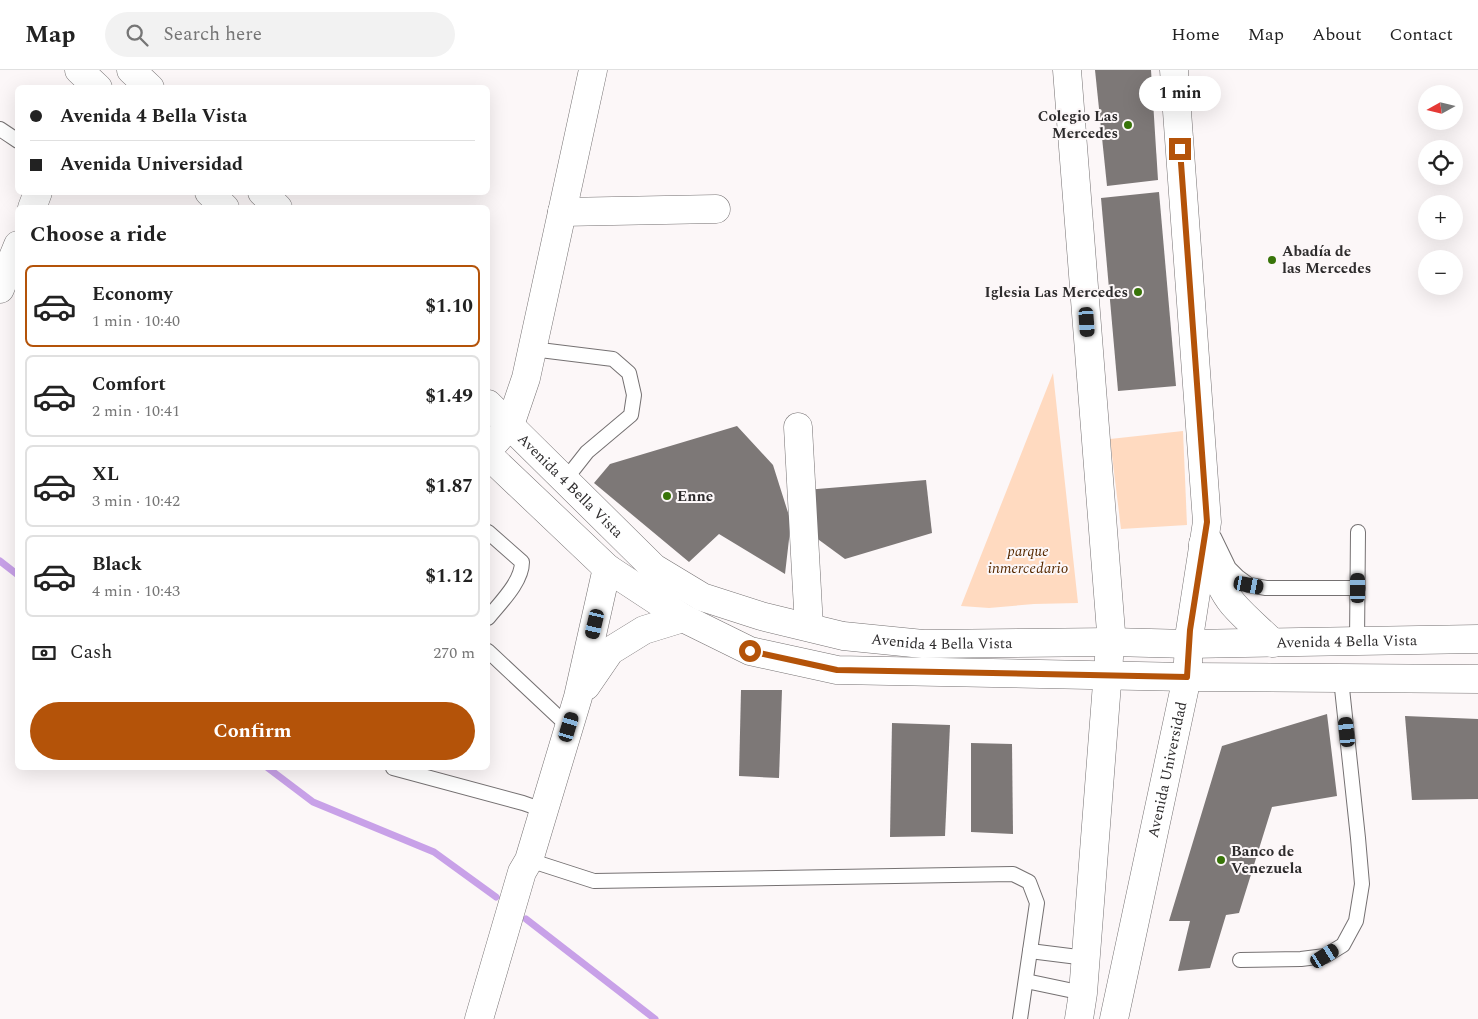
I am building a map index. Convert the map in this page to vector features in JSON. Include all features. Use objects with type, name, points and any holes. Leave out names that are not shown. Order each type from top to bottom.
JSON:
[{"type":"street","points":[[131,70],[147,85]]},
{"type":"street","points":[[490,448],[510,426],[526,378],[593,70]]},
{"type":"street","points":[[1067,70],[1112,632],[1081,1006]]},
{"type":"street","name":"Avenida Universidad","points":[[1114,1019],[1187,677],[1189,644],[1205,533],[1174,70]]},
{"type":"street","points":[[212,195],[222,205]]},
{"type":"street","points":[[265,195],[275,205]]},
{"type":"street","points":[[562,212],[716,209]]},
{"type":"street","points":[[0,289],[15,252]]},
{"type":"street","name":"Avenida 4 Bella Vista","points":[[490,406],[654,568],[710,600],[760,616],[843,636],[923,644],[1111,642],[1189,644],[1478,639]]},
{"type":"street","points":[[798,427],[809,627]]},
{"type":"street","name":"Avenida 4 Bella Vista","points":[[490,457],[607,568],[683,618],[750,651],[837,670],[1187,677],[1478,679]]},
{"type":"street","points":[[1205,533],[1217,578],[1226,594],[1233,604],[1273,643]]},
{"type":"street","points":[[479,1019],[522,872],[528,860],[578,698],[607,568]]},
{"type":"street","points":[[578,698],[610,652],[644,630],[683,618]]},
{"type":"lane","points":[[0,129],[15,139]]},
{"type":"lane","points":[[532,349],[613,359],[629,373],[634,395],[630,415],[587,452],[565,480]]},
{"type":"lane","points":[[1357,641],[1358,532]]},
{"type":"lane","points":[[1205,533],[1229,568],[1238,578],[1249,585],[1266,588],[1358,588]]},
{"type":"lane","points":[[490,534],[522,562],[522,567],[510,594],[490,616]]},
{"type":"lane","points":[[490,653],[569,727]]},
{"type":"lane","points":[[1240,960],[1301,959],[1325,956],[1343,945],[1356,921],[1362,884],[1341,679]]},
{"type":"lane","points":[[404,770],[543,810]]},
{"type":"lane","points":[[528,860],[594,881],[1013,874],[1029,882],[1037,903],[1020,1019]]},
{"type":"lane","points":[[1030,951],[1086,958]]},
{"type":"lane","points":[[1026,981],[1081,1006]]},
{"type":"green space","name":"parque inmercedario","points":[[1053,373],[1078,603],[989,608],[961,606]]},
{"type":"green space","points":[[1183,431],[1187,525],[1121,529],[1110,439]]},
{"type":"building","name":"Colegio Las Mercedes","points":[[1095,70],[1151,70],[1158,180],[1107,186]]},
{"type":"building","name":"Iglesia Las Mercedes","points":[[1159,192],[1176,386],[1118,391],[1101,198]]},
{"type":"building","points":[[737,426],[773,465],[791,522],[785,574],[719,534],[689,562],[594,483],[610,464]]},
{"type":"building","points":[[926,480],[932,533],[845,559],[815,537],[805,490]]},
{"type":"building","points":[[741,690],[782,690],[779,778],[739,776]]},
{"type":"building","name":"Banco de Venezuela","points":[[1327,714],[1337,796],[1272,807],[1239,913],[1226,915],[1210,968],[1178,971],[1190,921],[1169,921],[1222,746]]},
{"type":"building","points":[[1405,716],[1478,719],[1478,799],[1412,800]]},
{"type":"building","points":[[892,723],[950,725],[945,836],[890,837]]},
{"type":"building","points":[[971,743],[1012,744],[1013,834],[971,832]]},
{"type":"waterway","points":[[0,561],[15,573]]},
{"type":"waterway","points":[[271,770],[313,802],[434,852],[496,897]]},
{"type":"waterway","points":[[526,919],[655,1019]]},
{"type":"place","name":"Colegio Las Mercedes","points":[[1128,125]]},
{"type":"place","name":"Abadía de las Mercedes","points":[[1272,260]]},
{"type":"place","name":"Iglesia Las Mercedes","points":[[1138,292]]},
{"type":"place","name":"Enne","points":[[667,496]]},
{"type":"place","name":"Banco de Venezuela","points":[[1221,860]]},
{"type":"route","points":[[750,651],[837,670],[1187,677],[1190,630],[1207,522],[1180,149]]}]
